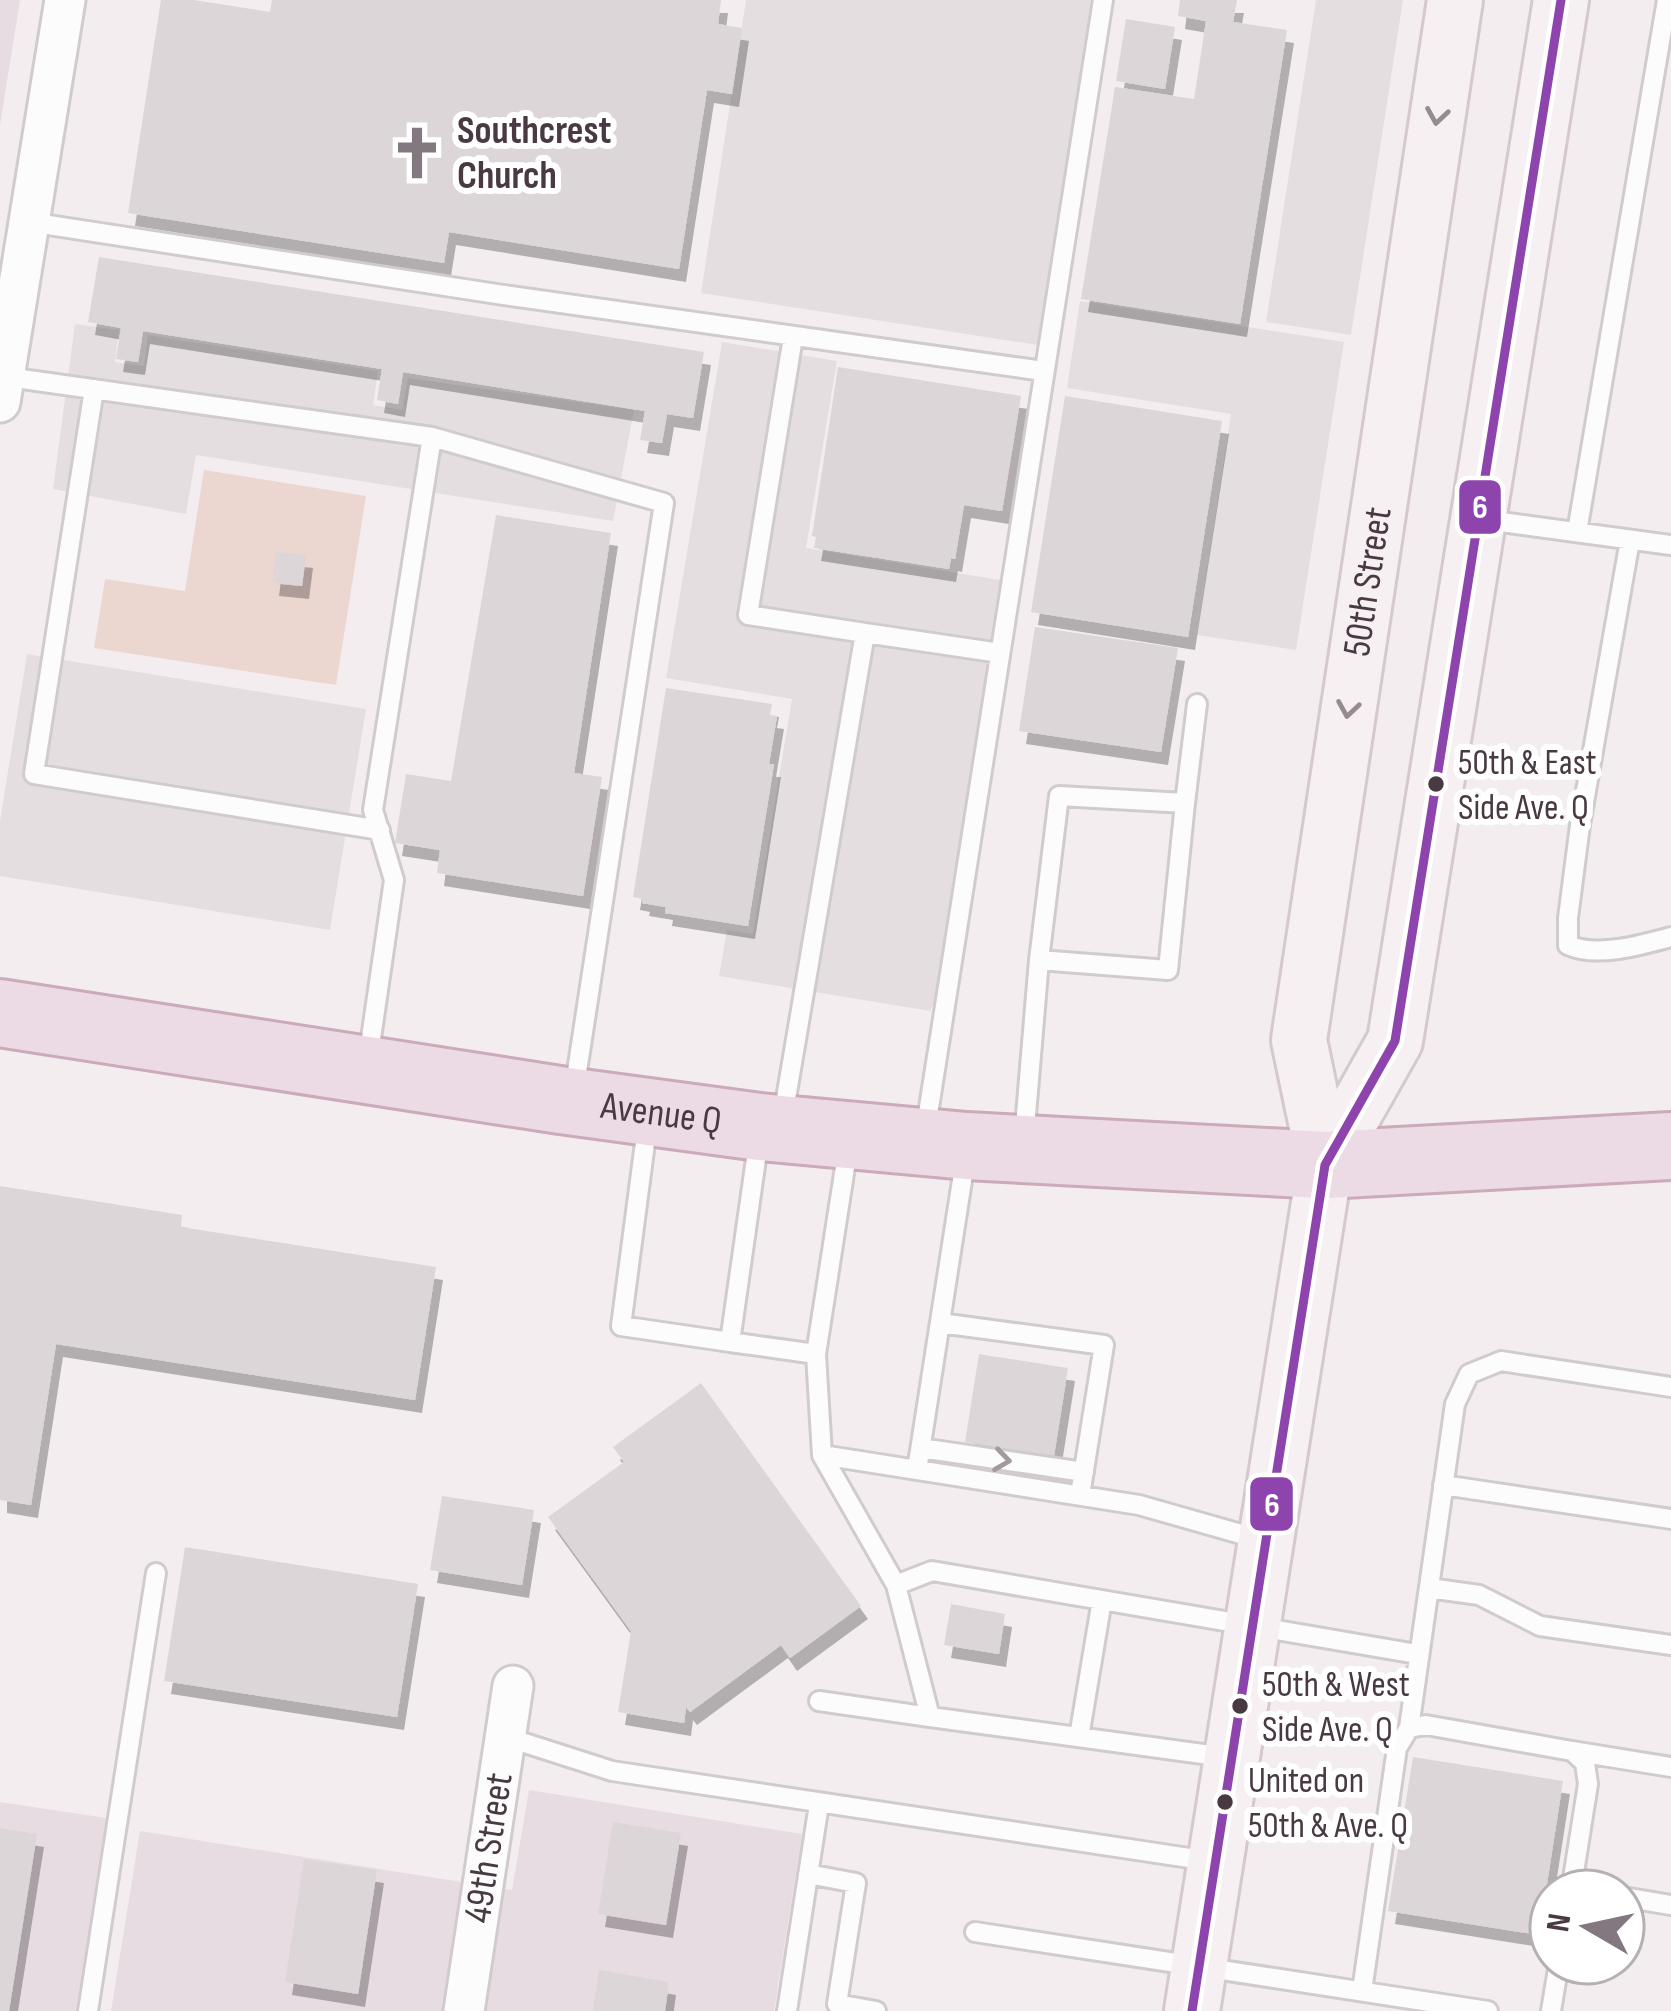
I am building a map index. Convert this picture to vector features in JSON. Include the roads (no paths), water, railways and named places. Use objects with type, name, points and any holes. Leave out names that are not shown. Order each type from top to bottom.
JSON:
[{"type":"highway","name":"Avenue Q","points":[[0,1013],[572,1102],[971,1146],[1325,1165],[1671,1146]]},
{"type":"main road","name":"50th Street","points":[[1325,1165],[1299,1040],[1455,0]]},
{"type":"main road","name":"50th Street","points":[[1196,1988],[1325,1165],[1395,1041],[1561,0]]},
{"type":"street","points":[[1,385],[7,312],[29,222],[64,0]]},
{"type":"street","name":"49th Street","points":[[464,2011],[513,1686]]},
{"type":"lane","points":[[917,1470],[971,1146],[1000,653],[1102,0]]},
{"type":"lane","points":[[1577,532],[1667,0]]},
{"type":"lane","points":[[29,222],[1043,371]]},
{"type":"lane","points":[[793,337],[748,615],[1000,653]]},
{"type":"lane","points":[[1,385],[94,389],[432,436],[664,502],[572,1102]]},
{"type":"lane","points":[[94,389],[34,774],[380,830]]},
{"type":"lane","points":[[367,1070],[394,880],[373,810],[432,436]]},
{"type":"lane","points":[[1478,519],[1671,545]]},
{"type":"lane","points":[[1630,540],[1580,825],[1568,944],[1580,950],[1671,937]]},
{"type":"lane","points":[[730,1342],[865,633]]},
{"type":"lane","points":[[1039,960],[1168,970],[1197,704]]},
{"type":"lane","points":[[971,1146],[1039,960],[1059,796],[1185,803]]},
{"type":"lane","points":[[649,1111],[621,1326],[816,1354]]},
{"type":"lane","points":[[850,1134],[816,1354],[823,1455],[896,1585],[930,1717]]},
{"type":"lane","points":[[940,1323],[1104,1345],[1081,1495]]},
{"type":"lane","points":[[1363,1991],[1397,1748],[1409,1728],[1456,1404],[1469,1374],[1501,1361],[1671,1387]]},
{"type":"lane","points":[[920,1448],[1084,1472]]},
{"type":"lane","points":[[823,1455],[1139,1504],[1266,1541]]},
{"type":"lane","points":[[1443,1485],[1671,1519]]},
{"type":"lane","points":[[896,1585],[932,1571],[1418,1654]]},
{"type":"lane","points":[[88,2011],[155,1573]]},
{"type":"lane","points":[[1429,1588],[1479,1595],[1540,1626],[1671,1646]]},
{"type":"lane","points":[[1079,1737],[1102,1600]]},
{"type":"lane","points":[[819,1701],[1232,1758]]},
{"type":"lane","points":[[1409,1728],[1426,1725],[1671,1766]]},
{"type":"lane","points":[[506,1737],[612,1772],[1216,1862]]},
{"type":"lane","points":[[1572,1751],[1586,1763],[1588,1784],[1578,1867]]},
{"type":"lane","points":[[787,2011],[819,1804]]},
{"type":"lane","points":[[808,1874],[856,1883],[833,2008],[876,2011]]},
{"type":"lane","points":[[975,1932],[1196,1988],[1363,1991],[1488,2011]]},
{"type":"place","name":"Southcrest Church","points":[[417,153]]},
{"type":"place","name":"50th & East Side Ave. Q","points":[[1436,784]]},
{"type":"place","name":"50th & West Side Ave. Q","points":[[1240,1706]]},
{"type":"place","name":"United on 50th & Ave. Q","points":[[1225,1802]]}]
